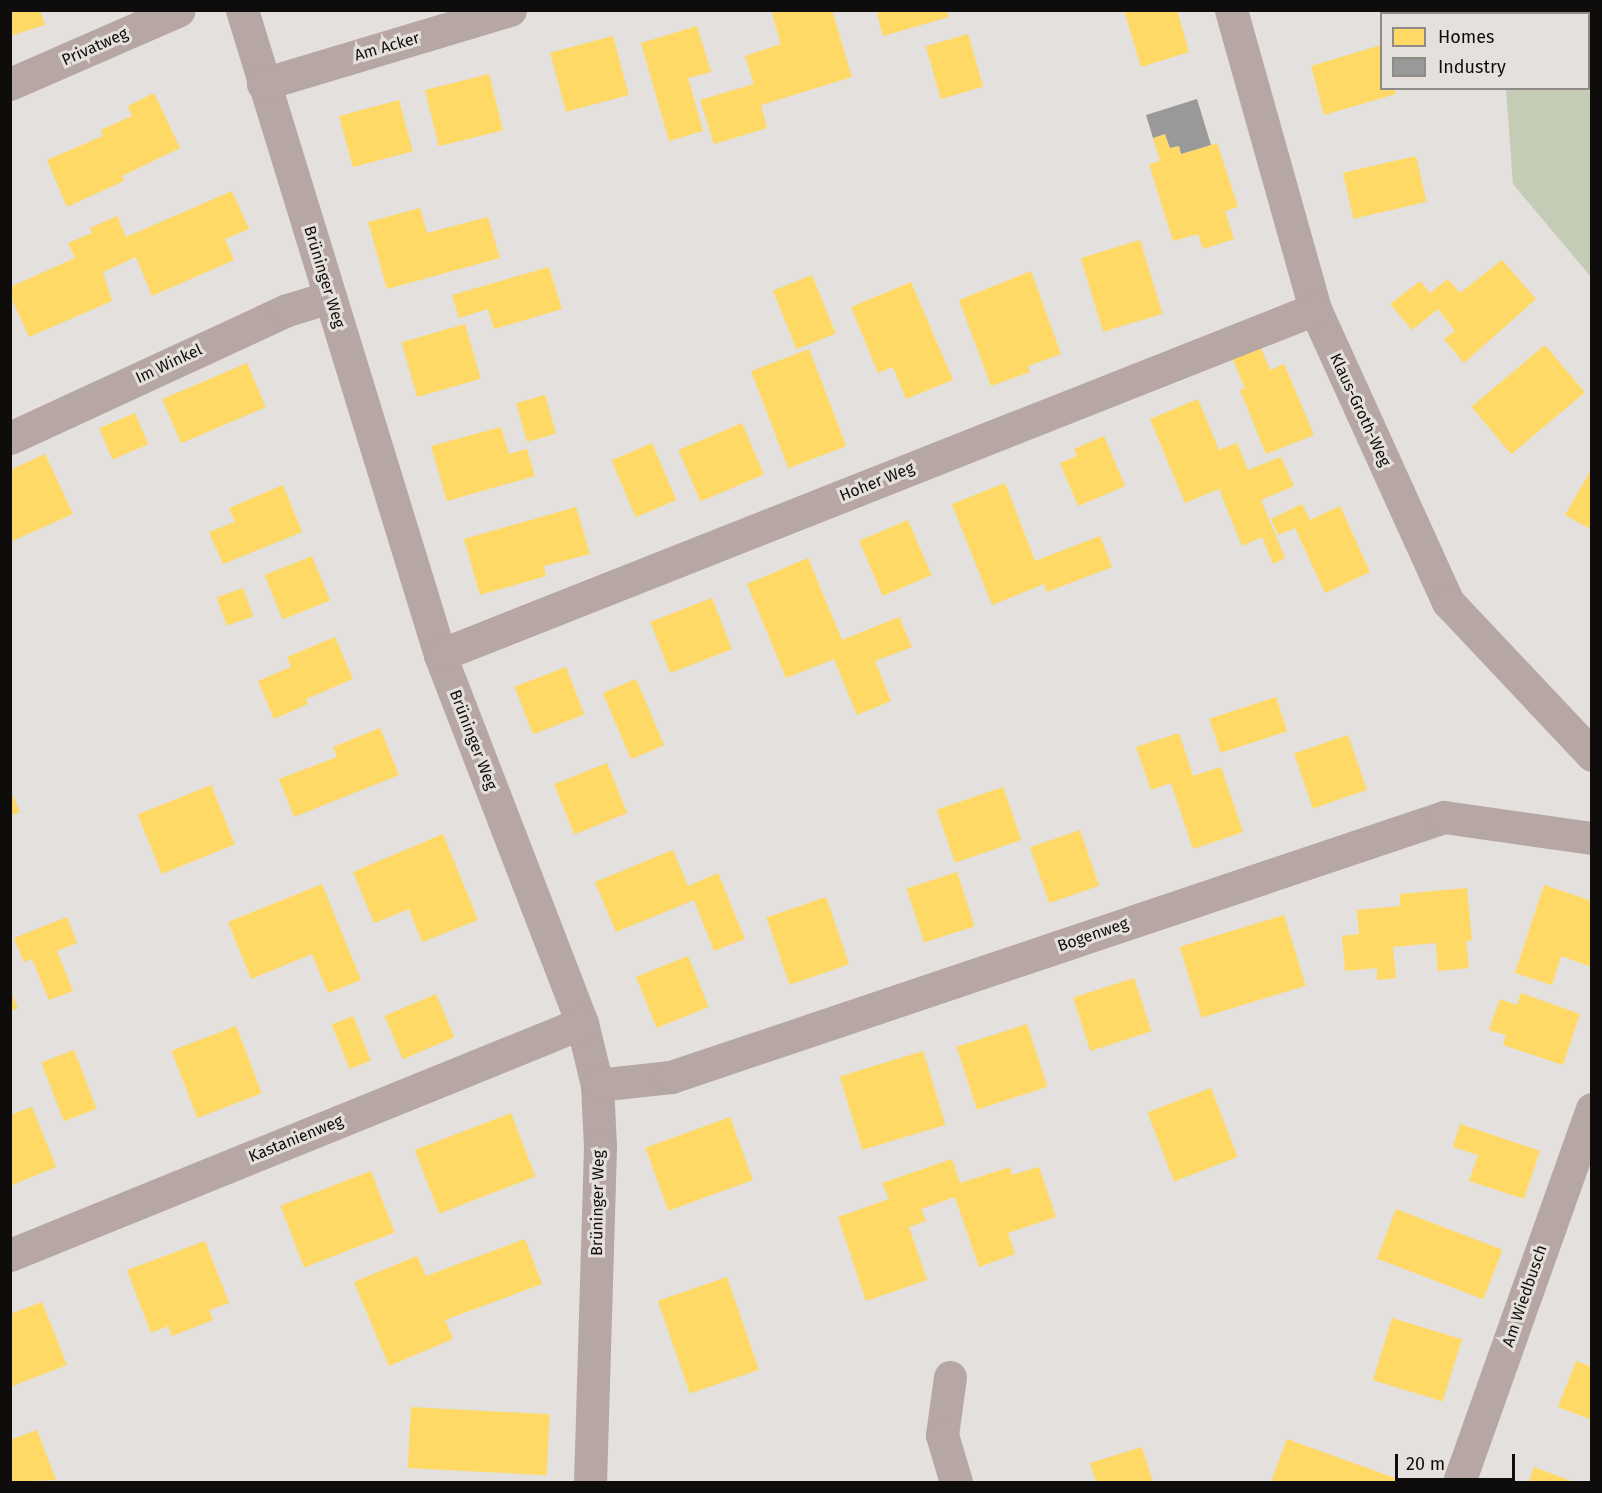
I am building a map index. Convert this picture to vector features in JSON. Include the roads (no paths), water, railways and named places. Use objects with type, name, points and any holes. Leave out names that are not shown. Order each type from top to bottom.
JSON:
[{"type":"street","name":"Privatweg","points":[[10,84],[179,10]]},
{"type":"street","name":"Brüninger Weg","points":[[242,10],[440,655],[582,1023],[597,1085],[600,1147],[590,1482]]},
{"type":"street","name":"Am Acker","points":[[263,84],[510,10]]},
{"type":"street","name":"Klaus-Groth-Weg","points":[[1231,10],[1314,309],[1448,602],[1592,755]]},
{"type":"street","name":"Im Winkel","points":[[10,438],[287,310],[330,297]]},
{"type":"street","name":"Hoher Weg","points":[[440,655],[1314,309]]},
{"type":"street","name":"Bogenweg","points":[[597,1085],[671,1077],[1444,816],[1592,838]]},
{"type":"street","name":"Kastanienweg","points":[[10,1255],[582,1023]]},
{"type":"street","name":"Am Wiedbusch","points":[[1459,1482],[1592,1109]]},
{"type":"street","points":[[950,1377],[942,1435],[956,1482]]}]
